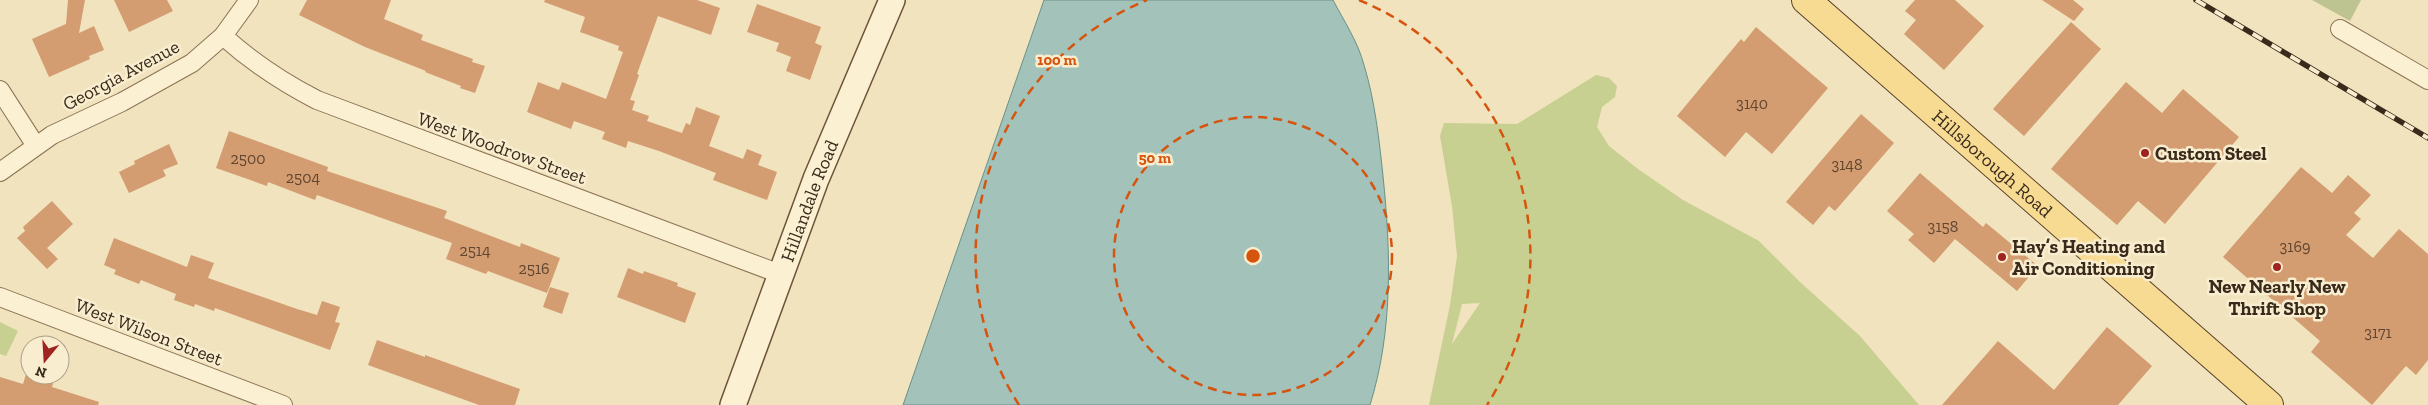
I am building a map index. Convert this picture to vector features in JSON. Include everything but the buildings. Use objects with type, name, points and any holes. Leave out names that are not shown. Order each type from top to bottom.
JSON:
[{"type":"main road","name":"Hillandale Road","points":[[733,405],[816,180],[892,0]]},
{"type":"main road","name":"Hillsborough Road","points":[[1806,0],[2269,405]]},
{"type":"street","name":"Georgia Avenue","points":[[0,172],[52,135],[122,102],[192,63],[223,36],[248,0]]},
{"type":"street","points":[[2340,28],[2428,80]]},
{"type":"street","name":"West Woodrow Street","points":[[223,36],[250,60],[282,82],[324,104],[780,274]]},
{"type":"street","points":[[0,90],[36,146]]},
{"type":"street","name":"West Wilson Street","points":[[0,297],[283,405]]},
{"type":"green space","points":[[2312,0],[2361,0],[2350,21]]},
{"type":"green space","points":[[1596,75],[1609,78],[1617,86],[1615,97],[1602,107],[1597,127],[1609,146],[1683,200],[1759,241],[1800,282],[1860,336],[1919,405],[1429,405],[1450,305],[1457,256],[1452,206],[1440,136],[1444,123],[1517,124]],"holes":[[[1480,303],[1452,344],[1462,304]]]},
{"type":"green space","points":[[0,322],[18,331],[6,356],[0,354]]},
{"type":"water","points":[[1044,0],[1333,0],[1358,48],[1368,79],[1378,134],[1386,205],[1388,292],[1386,320],[1383,349],[1370,405],[903,405]]},
{"type":"railway","points":[[2196,0],[2428,138]]},
{"type":"place","name":"Custom Steel","points":[[2145,153]]},
{"type":"place","name":"Hay’s Heating and Air Conditioning","points":[[2002,257]]},
{"type":"place","name":"New Nearly New Thrift Shop","points":[[2277,267]]}]
